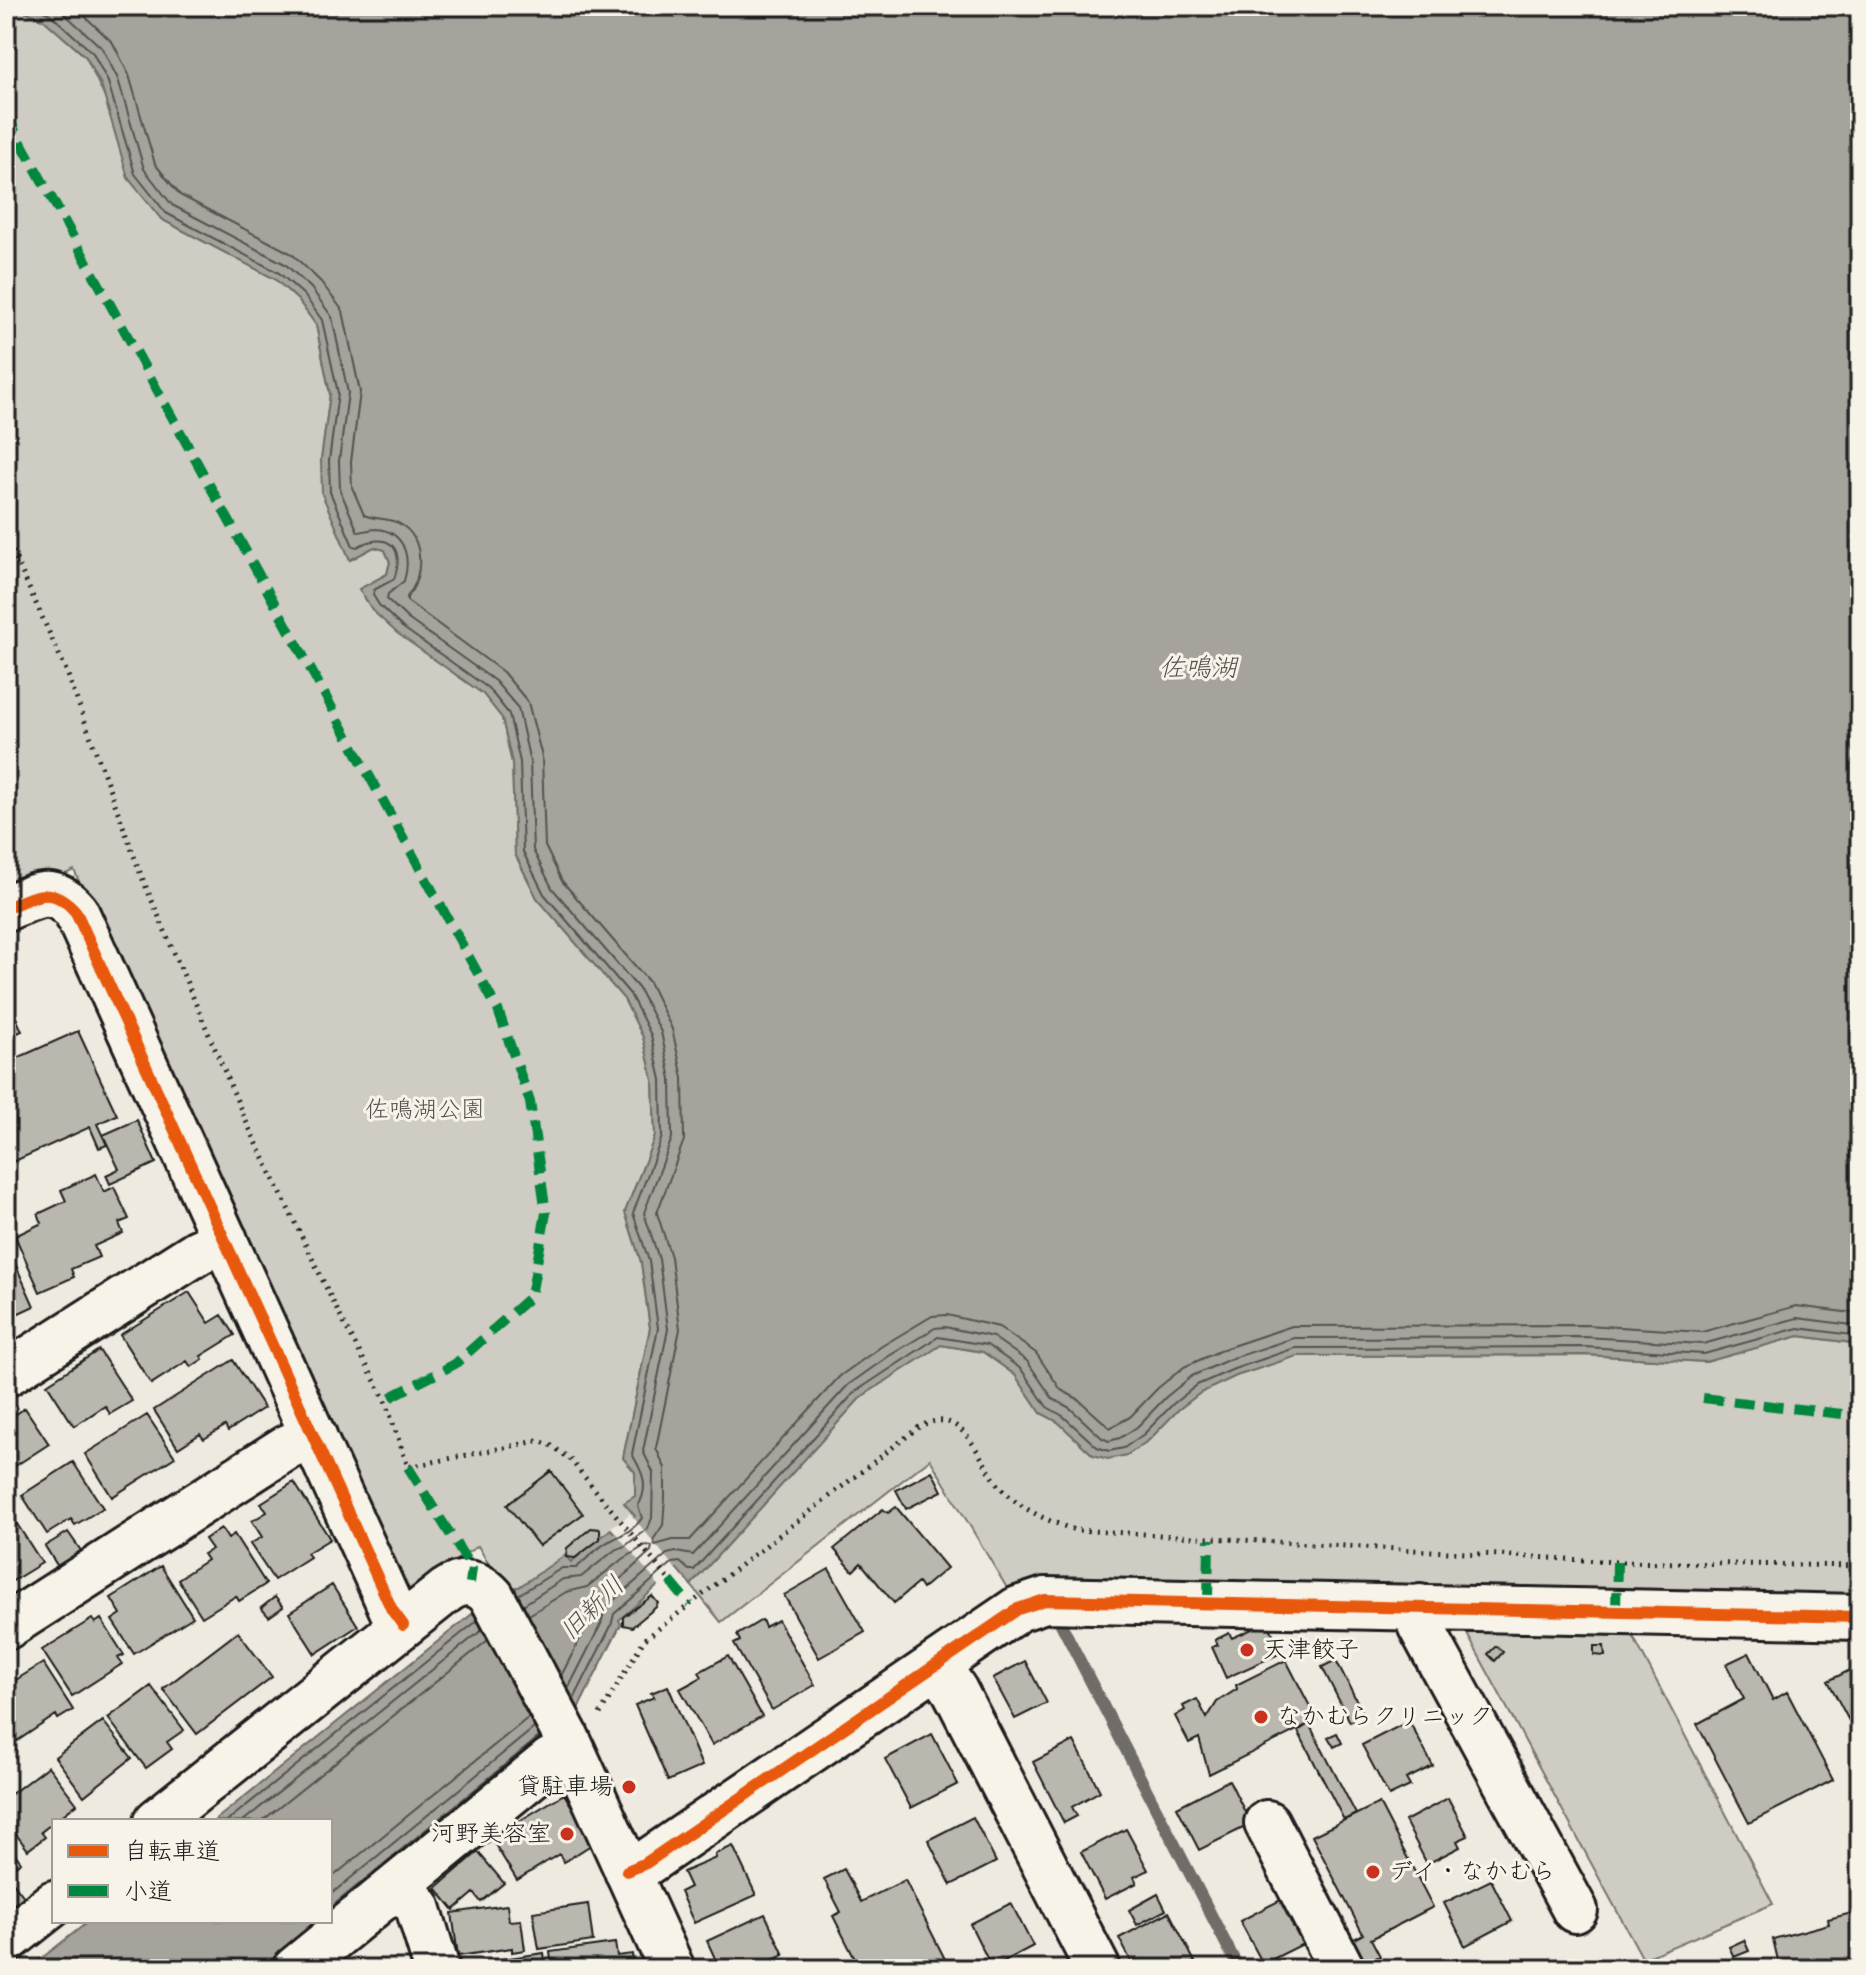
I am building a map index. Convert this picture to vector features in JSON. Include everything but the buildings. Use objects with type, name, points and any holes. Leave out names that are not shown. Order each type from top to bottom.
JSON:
[{"type":"street","points":[[6,908],[49,894],[65,899],[76,912],[392,1610],[403,1625]]},
{"type":"street","points":[[6,1374],[198,1252],[225,1240]]},
{"type":"street","points":[[6,1627],[286,1448],[314,1436]]},
{"type":"street","points":[[160,1819],[455,1585],[465,1582],[476,1584],[492,1597],[569,1743],[672,1969]]},
{"type":"street","points":[[627,1871],[646,1863],[1018,1609],[1045,1600],[1860,1617]]},
{"type":"street","points":[[1420,1607],[1420,1625],[1575,1910]]},
{"type":"street","points":[[937,1664],[955,1691],[1098,1969]]},
{"type":"street","points":[[295,1969],[569,1743]]},
{"type":"street","points":[[1267,1823],[1342,1969]]},
{"type":"street","points":[[399,1884],[418,1907],[437,1969]]},
{"type":"street","points":[[6,1941],[52,1905]]},
{"type":"path","points":[[6,537],[66,670],[141,875],[244,1117],[338,1312],[385,1400],[408,1467],[524,1442],[549,1444],[569,1458],[670,1581]]},
{"type":"path","points":[[569,1743],[588,1734],[644,1640],[928,1422],[950,1422],[959,1427],[1002,1489],[1023,1507],[1048,1521],[1075,1530],[1617,1562],[1860,1566]]},
{"type":"green space","name":"佐鳴湖公園","points":[[6,9],[21,9],[44,20],[86,57],[161,219],[275,279],[298,300],[316,325],[330,394],[321,460],[350,560],[374,547],[385,550],[390,562],[387,574],[360,589],[483,694],[502,718],[512,763],[515,854],[537,898],[624,999],[643,1037],[653,1080],[655,1136],[625,1212],[641,1262],[650,1328],[623,1458],[635,1472],[635,1516],[613,1532],[611,1530],[571,1562],[565,1556],[519,1587],[503,1588],[478,1546],[404,1593],[343,1471],[74,870],[6,901]]},
{"type":"green space","points":[[1799,1336],[1860,1344],[1860,1596],[1010,1593],[930,1459],[721,1622],[691,1585],[861,1397],[941,1345],[983,1352],[1015,1375],[1041,1413],[1058,1422],[1093,1455],[1127,1455],[1149,1440],[1178,1410],[1200,1393],[1236,1376],[1297,1356],[1585,1355],[1706,1362]]},
{"type":"green space","points":[[1466,1632],[1633,1636],[1773,1904],[1643,1959]]},
{"type":"water","name":"佐鳴湖","points":[[6,6],[1860,6],[1860,1344],[1799,1336],[1706,1362],[1585,1355],[1297,1356],[1236,1376],[1200,1393],[1178,1410],[1149,1440],[1127,1455],[1108,1459],[1093,1455],[1058,1422],[1041,1413],[1015,1375],[983,1352],[941,1345],[861,1397],[691,1585],[677,1569],[619,1620],[621,1624],[574,1721],[332,1916],[332,1819],[216,1819],[502,1590],[519,1587],[565,1555],[571,1562],[611,1529],[613,1532],[635,1516],[624,1503],[635,1496],[635,1472],[623,1458],[650,1328],[641,1262],[625,1212],[655,1136],[653,1080],[643,1037],[624,999],[537,898],[515,854],[512,763],[502,718],[483,694],[397,633],[373,611],[359,589],[387,574],[390,562],[385,550],[374,547],[350,560],[322,494],[321,460],[330,394],[316,325],[298,300],[275,279],[161,219],[128,178],[101,85],[86,57],[44,20],[21,9],[6,9]]},
{"type":"water","points":[[86,1923],[324,1923],[268,1969],[28,1969]]},
{"type":"pier","points":[[629,1512],[679,1573],[661,1588],[611,1527]]},
{"type":"waterway","points":[[1061,1624],[1239,1969]]},
{"type":"marked path","points":[[6,115],[498,1010],[530,1102],[546,1213],[531,1296],[455,1364],[385,1400]]},
{"type":"marked path","points":[[1703,1398],[1860,1416]]},
{"type":"marked path","points":[[408,1467],[472,1569],[470,1583]]},
{"type":"marked path","points":[[1208,1602],[1209,1539]]},
{"type":"marked path","points":[[1616,1611],[1617,1562]]},
{"type":"marked path","points":[[670,1581],[690,1605]]},
{"type":"cycle path","points":[[6,908],[35,897],[51,895],[76,912],[392,1610],[403,1625]]},
{"type":"cycle path","points":[[627,1871],[646,1863],[1018,1609],[1045,1600],[1860,1617]]},
{"type":"place","name":"天津餃子","points":[[1247,1650]]},
{"type":"place","name":"なかむらクリニック","points":[[1261,1717]]},
{"type":"place","name":"貸駐車場","points":[[629,1787]]},
{"type":"place","name":"河野美容室","points":[[567,1834]]},
{"type":"place","name":"デイ・なかむら","points":[[1373,1872]]},
{"type":"water label","name":"旧新川","points":[[593,1609]]}]
